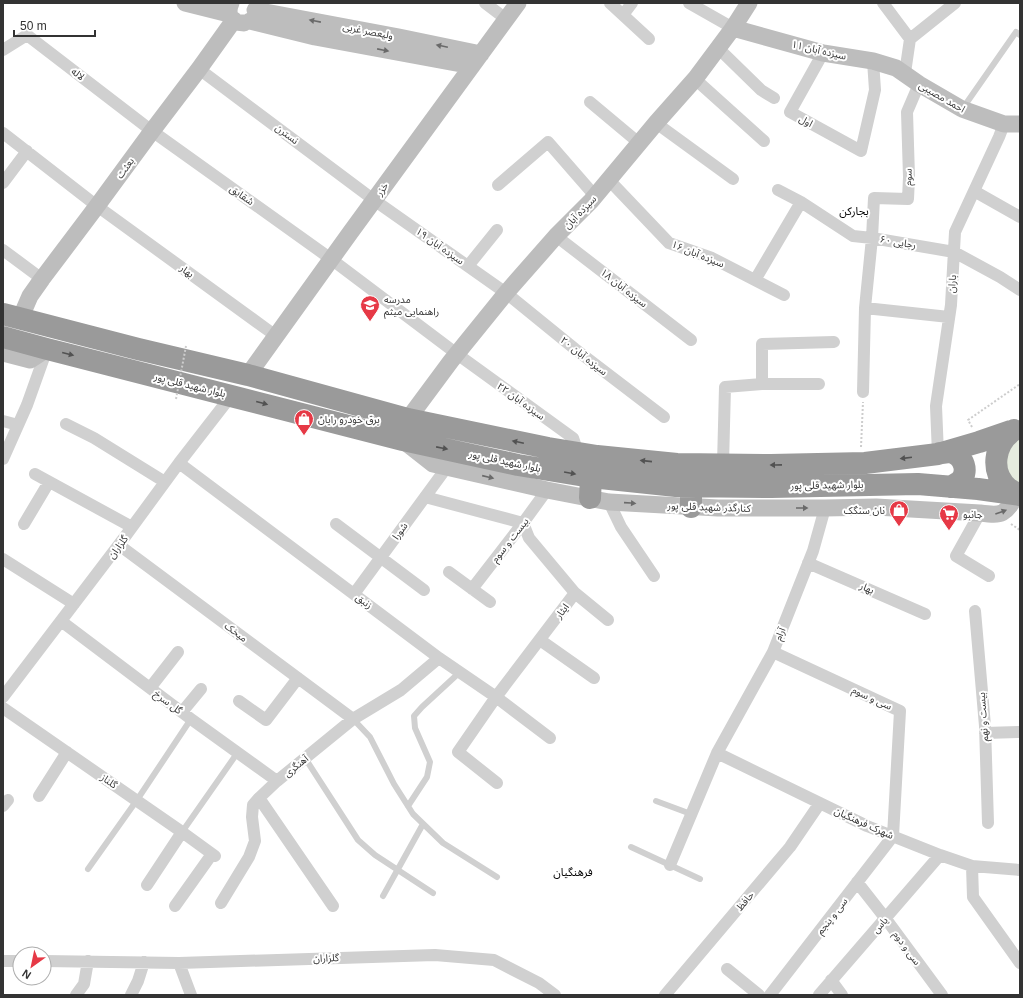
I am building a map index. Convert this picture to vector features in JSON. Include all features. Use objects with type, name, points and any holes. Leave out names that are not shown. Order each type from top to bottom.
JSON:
[{"type":"highway","points":[[12,316],[138,349],[248,375],[408,419],[548,448],[597,456],[677,464],[771,465],[860,463],[950,452],[957,455],[963,461],[966,469],[964,476],[959,482],[950,486]]},
{"type":"highway","name":"بلوار شهید قلی پور","points":[[3,337],[403,440],[518,464],[597,492],[676,486],[691,497],[771,486],[918,484],[1019,494]]},
{"type":"highway","points":[[939,453],[979,442],[1016,429]]},
{"type":"highway","points":[[1016,429],[1002,441],[997,452],[996,466],[1000,479],[1009,489],[1019,494]]},
{"type":"street","name":"ولیعصر غربی","points":[[185,3],[242,12],[315,37],[364,39],[476,60]]},
{"type":"street","points":[[486,3],[506,19]]},
{"type":"street","name":"خزر","points":[[248,375],[518,3]]},
{"type":"street","points":[[610,3],[649,39]]},
{"type":"street","points":[[623,15],[632,3]]},
{"type":"street","points":[[689,3],[733,28]]},
{"type":"street","name":"سیزده آبان","points":[[408,419],[457,354],[506,293],[556,236],[595,196],[695,79],[733,28],[749,3]]},
{"type":"street","points":[[883,3],[910,39]]},
{"type":"street","points":[[905,73],[910,39],[955,3]]},
{"type":"street","name":"بعثت","points":[[12,316],[30,296],[242,12]]},
{"type":"street","name":"سیزده آبان ۱۱","points":[[733,28],[823,52],[873,61],[896,68],[905,73]]},
{"type":"street","name":"لاله","points":[[3,50],[27,35],[152,131]]},
{"type":"street","points":[[718,48],[760,90],[774,98]]},
{"type":"street","name":"اول","points":[[823,52],[790,112],[861,151],[875,90],[873,61]]},
{"type":"street","name":"نسترن","points":[[199,69],[374,200]]},
{"type":"street","name":"احمد مصیبی","points":[[905,73],[919,84],[962,109],[1012,124],[1020,136]]},
{"type":"street","points":[[695,79],[764,141]]},
{"type":"street","name":"سوم","points":[[872,238],[874,198],[908,199],[909,177],[907,112],[919,84]]},
{"type":"street","points":[[590,102],[639,143]]},
{"type":"street","points":[[656,123],[733,179]]},
{"type":"street","name":"باران","points":[[939,453],[936,406],[951,299],[955,232],[997,142],[1012,124]]},
{"type":"street","name":"شقایق","points":[[152,131],[331,259],[457,354]]},
{"type":"street","name":"بهار","points":[[3,133],[97,206],[276,336]]},
{"type":"street","points":[[498,185],[548,142],[595,196]]},
{"type":"street","points":[[3,183],[27,151]]},
{"type":"street","name":"سیزده آبان ۱۶","points":[[609,180],[669,243],[712,258],[784,295]]},
{"type":"street","name":"رجایی ۶۰","points":[[778,190],[801,202],[853,236],[954,252],[1000,277],[1020,290]]},
{"type":"street","points":[[974,191],[1020,217]]},
{"type":"street","name":"سیزده آبان ۱۹","points":[[374,200],[506,293]]},
{"type":"street","points":[[755,280],[801,202]]},
{"type":"street","points":[[468,266],[497,230]]},
{"type":"street","name":"سیزده آبان ۱۸","points":[[556,236],[691,340]]},
{"type":"street","points":[[863,392],[865,308],[872,238]]},
{"type":"street","points":[[3,250],[42,279]]},
{"type":"street","name":"سیزده آبان ۲۰","points":[[506,293],[575,349],[664,417]]},
{"type":"street","points":[[865,308],[949,316]]},
{"type":"street","points":[[762,384],[762,344],[834,342]]},
{"type":"street","points":[[3,353],[30,360],[47,349]]},
{"type":"street","points":[[3,459],[27,405],[47,349]]},
{"type":"street","name":"سیزده آبان ۲۲","points":[[457,354],[573,438],[578,453]]},
{"type":"street","points":[[723,464],[725,387],[762,384],[819,384]]},
{"type":"street","name":"گلزاران","points":[[3,697],[7,683],[61,621],[231,396]]},
{"type":"street","points":[[3,421],[18,425]]},
{"type":"street","points":[[66,424],[94,438],[165,482]]},
{"type":"street","name":"کنارگذر شهید قلی پور","points":[[403,440],[433,464],[547,490],[691,497],[825,508],[876,507],[995,515],[1002,514],[1006,511],[1019,494]]},
{"type":"street","name":"زنبق","points":[[179,464],[550,738]]},
{"type":"street","name":"شورا","points":[[354,594],[447,467]]},
{"type":"street","points":[[35,474],[132,527]]},
{"type":"street","points":[[24,524],[49,482]]},
{"type":"street","name":"بیست و سوم","points":[[472,589],[547,490]]},
{"type":"street","points":[[597,492],[654,576]]},
{"type":"street","points":[[425,497],[523,523]]},
{"type":"street","name":"آرام","points":[[670,865],[717,753],[773,652],[813,551],[825,508]]},
{"type":"street","points":[[980,513],[956,556],[989,576]]},
{"type":"street","name":"ایثار","points":[[497,783],[458,752],[496,698],[575,593],[529,538],[523,523]]},
{"type":"street","points":[[336,524],[424,590]]},
{"type":"street","name":"میخک","points":[[119,545],[353,719]]},
{"type":"street","points":[[3,559],[74,604]]},
{"type":"street","name":"بهار","points":[[808,563],[925,614]]},
{"type":"street","points":[[449,572],[490,602]]},
{"type":"street","points":[[575,593],[608,620]]},
{"type":"street","name":"بیست و نهم","points":[[975,611],[985,733],[988,823]]},
{"type":"street","name":"گل سرخ","points":[[61,621],[187,716],[277,781]]},
{"type":"street","points":[[540,640],[594,678]]},
{"type":"street","points":[[150,688],[178,652]]},
{"type":"street","name":"سی و سوم","points":[[773,652],[900,711],[893,836]]},
{"type":"street","name":"آهنگری","points":[[258,798],[353,719],[402,690],[440,658]]},
{"type":"street","points":[[240,701],[266,720],[298,678]]},
{"type":"street","points":[[187,716],[201,689]]},
{"type":"street","name":"گلناز","points":[[3,708],[137,800],[213,855],[175,906]]},
{"type":"street","points":[[985,733],[1020,732]]},
{"type":"street","points":[[38,796],[67,752]]},
{"type":"street","name":"شهرک فرهنگیان","points":[[717,753],[866,826],[940,855],[972,866],[1020,870]]},
{"type":"street","points":[[221,903],[249,857],[255,841],[252,817],[253,805],[258,798],[333,906]]},
{"type":"street","name":"حافظ","points":[[665,995],[790,847],[820,804]]},
{"type":"street","points":[[147,885],[182,832]]},
{"type":"street","name":"سی و پنجم","points":[[770,995],[893,836]]},
{"type":"street","name":"یاس","points":[[819,995],[940,855]]},
{"type":"street","points":[[972,866],[973,897],[1020,962]]},
{"type":"street","name":"سی و دوم","points":[[857,882],[942,995]]},
{"type":"street","name":"گلزاران","points":[[52,961],[178,963],[435,954],[494,960],[539,983],[555,995]]},
{"type":"street","points":[[76,995],[84,984],[88,961]]},
{"type":"street","points":[[131,995],[138,981],[144,962]]},
{"type":"street","points":[[178,963],[191,995]]},
{"type":"street","points":[[727,969],[759,995]]},
{"type":"street","points":[[831,980],[842,995]]},
{"type":"lane","points":[[962,109],[1016,32],[1020,35]]},
{"type":"lane","points":[[408,806],[427,777],[430,762],[415,728],[414,716],[460,672]]},
{"type":"lane","points":[[88,869],[137,800],[187,716]]},
{"type":"lane","points":[[353,719],[370,737],[394,784],[413,814],[443,844],[497,877]]},
{"type":"lane","points":[[182,832],[238,752]]},
{"type":"lane","points":[[305,758],[358,840],[375,855],[433,893]]},
{"type":"lane","points":[[656,801],[691,814]]},
{"type":"lane","points":[[383,896],[423,824]]},
{"type":"lane","points":[[631,847],[700,879]]},
{"type":"path","points":[[176,399],[186,346]]},
{"type":"path","points":[[860,463],[863,392]]},
{"type":"shaded area","points":[[1020,433],[1020,488],[1006,475],[1005,448]]},
{"type":"place","name":"مدرسه راهنمایی میثم","points":[[370,322]]},
{"type":"place","name":"برق خودرو رایان","points":[[304,436]]},
{"type":"place","name":"نان سنگک","points":[[899,527]]},
{"type":"place","name":"جانبو","points":[[949,531]]},
{"type":"district","name":"بجارکن","points":[[854,211]]},
{"type":"district","name":"فرهنگیان","points":[[573,872]]}]
